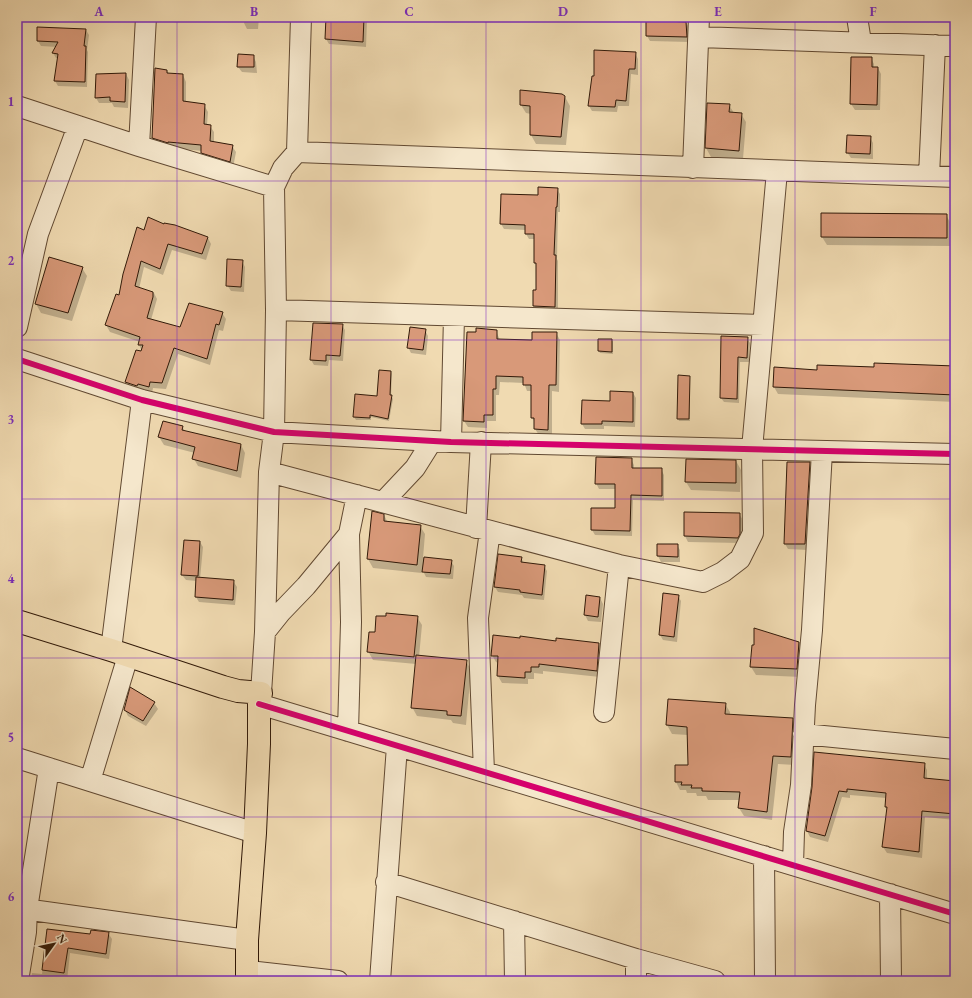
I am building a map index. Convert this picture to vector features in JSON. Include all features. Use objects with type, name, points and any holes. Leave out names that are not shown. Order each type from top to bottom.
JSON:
[{"type":"main road","points":[[17,621],[260,698],[259,744],[247,940],[248,976]]},
{"type":"street","points":[[139,146],[146,17]]},
{"type":"street","points":[[300,17],[297,152],[283,168],[274,187],[276,310],[274,432],[269,472],[265,632],[260,698],[348,731],[955,914]]},
{"type":"street","points":[[693,168],[699,17]]},
{"type":"street","points":[[857,17],[862,42]]},
{"type":"street","points":[[699,37],[955,46]]},
{"type":"street","points":[[929,176],[935,45]]},
{"type":"street","points":[[17,106],[139,146],[274,187]]},
{"type":"street","points":[[17,327],[38,234],[78,126]]},
{"type":"street","points":[[297,152],[955,177]]},
{"type":"street","points":[[269,472],[619,565],[703,582],[723,572],[740,559],[753,533],[752,449],[777,171]]},
{"type":"street","points":[[276,310],[763,325]]},
{"type":"street","points":[[383,502],[441,441],[454,316]]},
{"type":"street","points":[[17,359],[142,400],[274,432],[441,441],[955,454]]},
{"type":"street","points":[[90,781],[119,653],[142,400]]},
{"type":"street","points":[[480,442],[483,529],[478,618],[484,772]]},
{"type":"street","points":[[793,865],[794,832],[801,785],[804,705],[812,630],[822,451]]},
{"type":"street","points":[[348,731],[351,622],[349,534],[357,495]]},
{"type":"street","points":[[265,632],[349,534]]},
{"type":"street","points":[[604,712],[619,565]]},
{"type":"street","points":[[803,734],[955,749]]},
{"type":"street","points":[[380,981],[397,746]]},
{"type":"street","points":[[17,758],[254,832]]},
{"type":"street","points":[[18,981],[26,932],[22,908],[49,768]]},
{"type":"street","points":[[764,856],[765,981]]},
{"type":"street","points":[[386,882],[636,959],[715,981]]},
{"type":"street","points":[[890,894],[891,981]]},
{"type":"street","points":[[22,908],[247,940]]},
{"type":"street","points":[[514,921],[515,981]]},
{"type":"street","points":[[636,959],[636,981]]},
{"type":"street","points":[[248,976],[338,981]]},
{"type":"building","points":[[326,17],[364,17],[363,42],[325,39]]},
{"type":"building","points":[[646,20],[686,22],[687,37],[646,36]]},
{"type":"building","points":[[37,27],[86,29],[84,46],[86,46],[85,82],[54,81],[58,54],[52,53],[58,42],[37,41]]},
{"type":"building","points":[[594,50],[636,52],[635,69],[629,69],[626,101],[616,100],[615,107],[588,106],[592,76],[594,76]]},
{"type":"building","points":[[238,54],[254,55],[254,67],[237,67]]},
{"type":"building","points":[[851,57],[872,57],[872,67],[878,67],[877,105],[850,104]]},
{"type":"building","points":[[155,68],[167,70],[167,73],[183,74],[183,101],[205,104],[204,124],[211,125],[210,141],[233,145],[230,162],[201,153],[201,145],[168,143],[152,138]]},
{"type":"building","points":[[126,73],[125,102],[110,101],[110,97],[95,98],[96,74]]},
{"type":"building","points":[[520,90],[562,94],[565,96],[561,137],[530,135],[530,106],[520,105]]},
{"type":"building","points":[[707,103],[730,104],[729,112],[742,113],[739,151],[705,148]]},
{"type":"building","points":[[847,135],[871,136],[870,154],[846,153]]},
{"type":"building","points":[[538,187],[558,188],[554,255],[556,255],[555,307],[533,306],[533,290],[536,290],[534,234],[525,234],[525,225],[500,224],[501,194],[538,195]]},
{"type":"building","points":[[821,213],[947,214],[947,238],[821,237]]},
{"type":"building","points":[[148,217],[164,224],[175,225],[208,237],[202,254],[168,244],[160,269],[141,261],[135,286],[153,292],[147,318],[180,327],[189,303],[223,312],[219,325],[216,324],[207,359],[174,348],[162,383],[150,382],[149,387],[138,384],[137,386],[125,382],[136,350],[141,351],[143,345],[138,345],[140,337],[105,325],[116,294],[119,295],[123,274],[137,227],[144,230]]},
{"type":"building","points":[[49,257],[83,267],[68,313],[35,304]]},
{"type":"building","points":[[227,259],[243,260],[241,287],[226,286]]},
{"type":"building","points":[[313,323],[343,324],[340,356],[326,355],[326,361],[310,360]]},
{"type":"building","points":[[410,327],[426,329],[423,350],[407,348]]},
{"type":"building","points":[[476,328],[497,330],[497,339],[532,340],[532,332],[557,332],[556,385],[549,385],[548,430],[534,429],[534,418],[531,418],[531,385],[523,385],[523,377],[496,376],[496,389],[493,389],[493,415],[484,415],[484,422],[463,421],[467,332],[476,332]]},
{"type":"building","points":[[721,336],[748,337],[747,358],[738,357],[737,399],[720,398]]},
{"type":"building","points":[[598,339],[612,339],[612,352],[598,351]]},
{"type":"building","points":[[874,363],[955,366],[955,395],[773,387],[774,367],[817,370],[817,365],[874,367]]},
{"type":"building","points":[[379,370],[391,371],[390,395],[392,395],[388,419],[370,415],[370,418],[353,417],[355,394],[377,396]]},
{"type":"building","points":[[678,375],[690,376],[689,419],[677,419]]},
{"type":"building","points":[[610,391],[633,392],[633,422],[602,421],[602,424],[581,424],[582,400],[610,401]]},
{"type":"building","points":[[163,421],[183,426],[182,430],[241,444],[237,471],[192,459],[195,447],[158,437]]},
{"type":"building","points":[[596,457],[632,458],[632,468],[662,468],[662,496],[631,495],[630,531],[591,530],[591,508],[615,508],[615,484],[595,484]]},
{"type":"building","points":[[686,459],[736,460],[736,483],[685,482]]},
{"type":"building","points":[[787,462],[810,462],[805,544],[784,544]]},
{"type":"building","points":[[372,511],[384,514],[384,521],[421,525],[417,565],[367,559]]},
{"type":"building","points":[[684,512],[740,513],[740,534],[738,538],[684,536]]},
{"type":"building","points":[[184,540],[200,541],[198,576],[181,575]]},
{"type":"building","points":[[657,544],[678,544],[678,557],[657,556]]},
{"type":"building","points":[[498,554],[522,557],[521,562],[545,565],[542,595],[520,592],[520,590],[494,587]]},
{"type":"building","points":[[424,557],[452,560],[450,574],[422,572]]},
{"type":"building","points":[[196,577],[234,580],[233,600],[195,597]]},
{"type":"building","points":[[663,593],[679,595],[674,637],[659,635]]},
{"type":"building","points":[[586,595],[600,597],[598,617],[584,615]]},
{"type":"building","points":[[386,613],[418,616],[414,657],[367,652],[369,632],[375,632],[376,616],[386,616]]},
{"type":"building","points":[[754,628],[799,642],[797,669],[750,667],[752,645],[754,645]]},
{"type":"building","points":[[493,635],[520,638],[520,636],[556,641],[556,638],[599,643],[597,671],[539,664],[539,667],[531,667],[531,672],[525,672],[525,678],[497,676],[498,656],[491,656]]},
{"type":"building","points":[[416,655],[467,660],[461,716],[447,715],[447,711],[411,708]]},
{"type":"building","points":[[130,687],[155,702],[143,721],[124,710]]},
{"type":"building","points":[[668,699],[726,703],[725,714],[793,718],[791,757],[773,756],[767,812],[738,808],[740,792],[702,791],[702,788],[691,788],[692,785],[681,785],[682,782],[675,782],[675,765],[688,765],[687,727],[666,725]]},
{"type":"building","points":[[814,752],[925,763],[924,778],[955,781],[955,814],[922,811],[919,852],[882,847],[887,807],[885,807],[886,793],[847,789],[847,792],[839,791],[825,836],[806,831],[812,787]]},
{"type":"building","points":[[47,929],[90,934],[91,930],[109,932],[106,954],[68,948],[64,973],[42,970]]},
{"type":"cycle path","points":[[17,359],[142,400],[274,432],[451,442],[955,454]]},
{"type":"cycle path","points":[[259,704],[955,914]]}]
